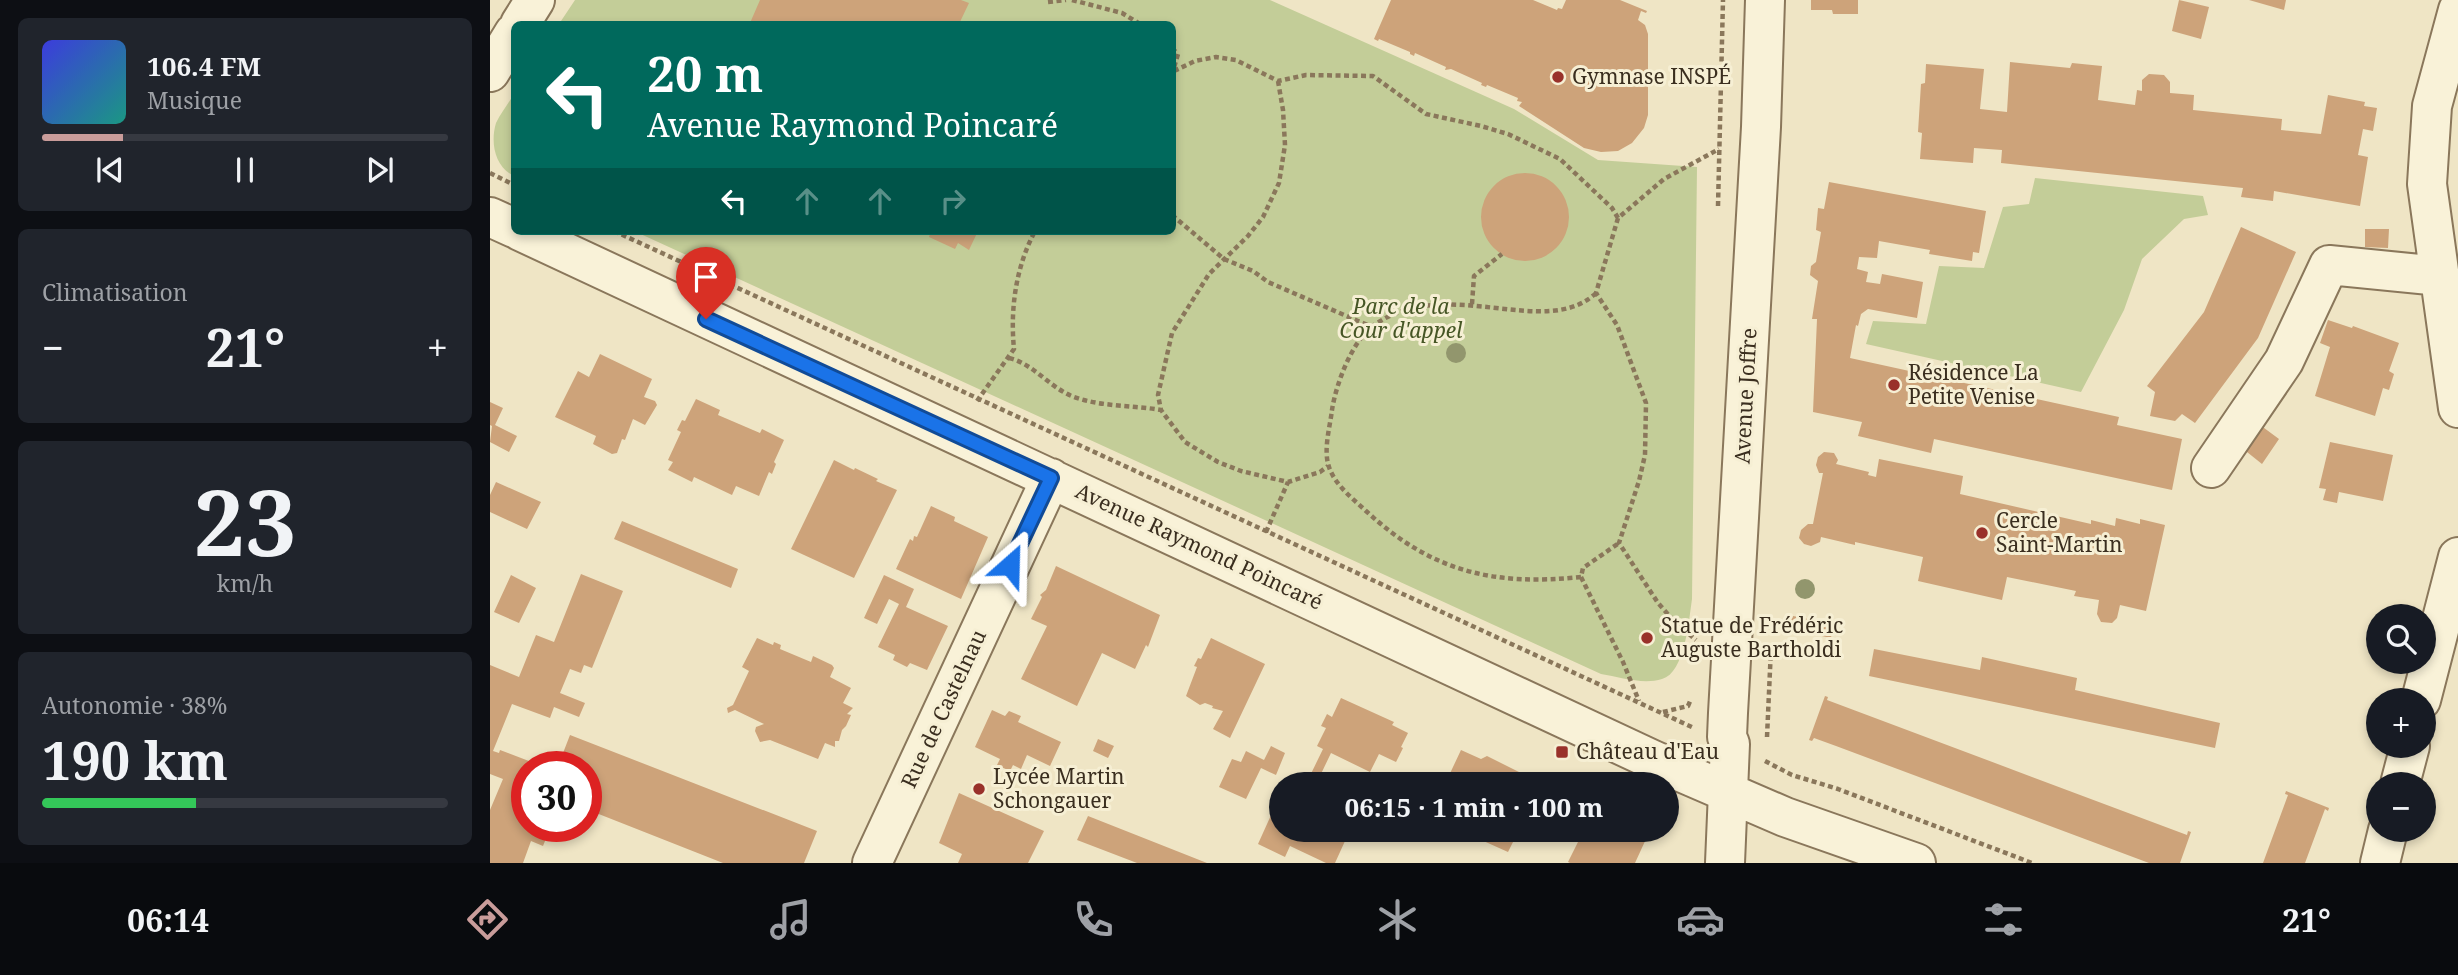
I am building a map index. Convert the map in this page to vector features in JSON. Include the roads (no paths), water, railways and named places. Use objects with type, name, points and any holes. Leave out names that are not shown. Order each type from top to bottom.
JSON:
[{"type":"street","points":[[522,21],[535,0]]},
{"type":"street","name":"Avenue Joffre","points":[[1725,863],[1731,671],[1761,127],[1765,0]]},
{"type":"street","points":[[2458,10],[2432,106],[2427,184],[2458,408]]},
{"type":"street","points":[[490,72],[511,38]]},
{"type":"street","points":[[490,217],[511,227]]},
{"type":"street","name":"Avenue Raymond Poincaré","points":[[529,235],[1653,760],[1785,817],[1916,863]]},
{"type":"street","points":[[2211,468],[2284,361],[2329,265],[2440,276]]},
{"type":"street","name":"Rue de Castelnau","points":[[872,863],[1051,478]]},
{"type":"street","points":[[2424,688],[2458,557]]},
{"type":"street","points":[[2380,863],[2385,842]]},
{"type":"place","name":"Gymnase INSPÉ","points":[[1558,77]]},
{"type":"place","name":"Résidence La Petite Venise","points":[[1894,385]]},
{"type":"place","name":"Cercle Saint-Martin","points":[[1982,533]]},
{"type":"place","name":"Statue de Frédéric Auguste Bartholdi","points":[[1647,638]]},
{"type":"place","name":"Château d'Eau","points":[[1562,752]]},
{"type":"place","name":"Lycée Martin Schongauer","points":[[979,789]]},
{"type":"park label","name":"Parc de la Cour d'appel","points":[[1401,319]]}]
